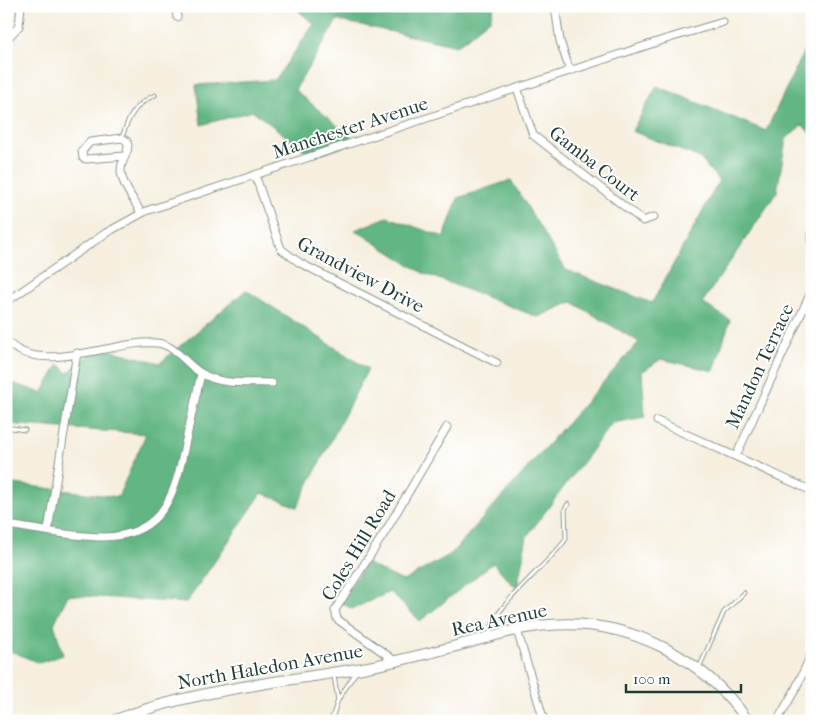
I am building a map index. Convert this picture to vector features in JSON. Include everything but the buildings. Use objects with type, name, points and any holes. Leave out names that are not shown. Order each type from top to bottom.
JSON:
[{"type":"street","points":[[6,40],[19,26],[21,6]]},
{"type":"street","points":[[176,6],[177,16]]},
{"type":"street","points":[[555,6],[560,41],[570,71]]},
{"type":"street","name":"Manchester Avenue","points":[[6,302],[106,233],[141,213],[517,88],[723,22]]},
{"type":"street","name":"Gamba Court","points":[[517,88],[533,135],[643,221],[654,217]]},
{"type":"street","points":[[125,156],[86,159],[82,155],[83,146],[90,142],[122,138],[128,143],[121,174],[141,213]]},
{"type":"street","name":"Grandview Drive","points":[[255,175],[276,236],[285,253],[300,263],[497,363]]},
{"type":"street","points":[[812,233],[812,248]]},
{"type":"street","name":"Mandon Terrace","points":[[736,456],[812,290]]},
{"type":"street","points":[[6,340],[26,355],[49,356],[159,343],[176,351],[201,374],[220,381],[272,383]]},
{"type":"street","points":[[48,530],[77,353]]},
{"type":"street","points":[[6,525],[104,537],[125,534],[136,530],[160,515],[171,499],[179,474],[201,374]]},
{"type":"street","points":[[657,421],[812,491]]},
{"type":"street","name":"Coles Hill Road","points":[[395,661],[337,619],[335,610],[386,532],[447,427]]},
{"type":"street","name":"Rea Avenue","points":[[435,651],[491,636],[548,625],[577,625],[624,632],[662,647],[699,669],[735,703],[748,721]]},
{"type":"street","points":[[518,630],[544,721]]},
{"type":"street","name":"North Haledon Avenue","points":[[113,721],[161,704],[195,696],[357,669],[435,651]]},
{"type":"street","points":[[777,721],[795,690],[812,653]]},
{"type":"lane","points":[[122,138],[126,122],[133,111],[155,95]]},
{"type":"lane","points":[[6,427],[25,430]]},
{"type":"lane","points":[[491,636],[490,628],[496,616],[566,540],[565,509],[568,504]]},
{"type":"lane","points":[[699,669],[724,612],[744,593]]},
{"type":"lane","points":[[331,721],[338,700],[357,669]]},
{"type":"lane","points":[[333,673],[338,700]]},
{"type":"green space","points":[[293,6],[494,6],[490,19],[457,46],[337,20],[295,90],[357,142],[313,157],[253,111],[201,125],[196,85],[275,80],[314,24]]},
{"type":"green space","points":[[812,34],[812,135],[802,125],[786,139],[777,192],[702,303],[730,320],[714,371],[661,359],[642,372],[645,417],[612,423],[527,536],[517,589],[493,563],[420,621],[390,592],[352,609],[340,602],[366,563],[403,581],[451,554],[639,342],[572,302],[538,317],[423,273],[355,230],[387,217],[444,237],[458,198],[511,180],[566,270],[652,303],[719,181],[700,158],[632,131],[657,86],[766,131]]},
{"type":"green space","points":[[246,290],[368,369],[297,507],[262,493],[186,603],[68,595],[54,624],[63,655],[39,663],[6,649],[6,483],[118,497],[146,434],[6,424],[6,381],[42,393],[59,364],[68,373],[97,347],[160,363]]}]
